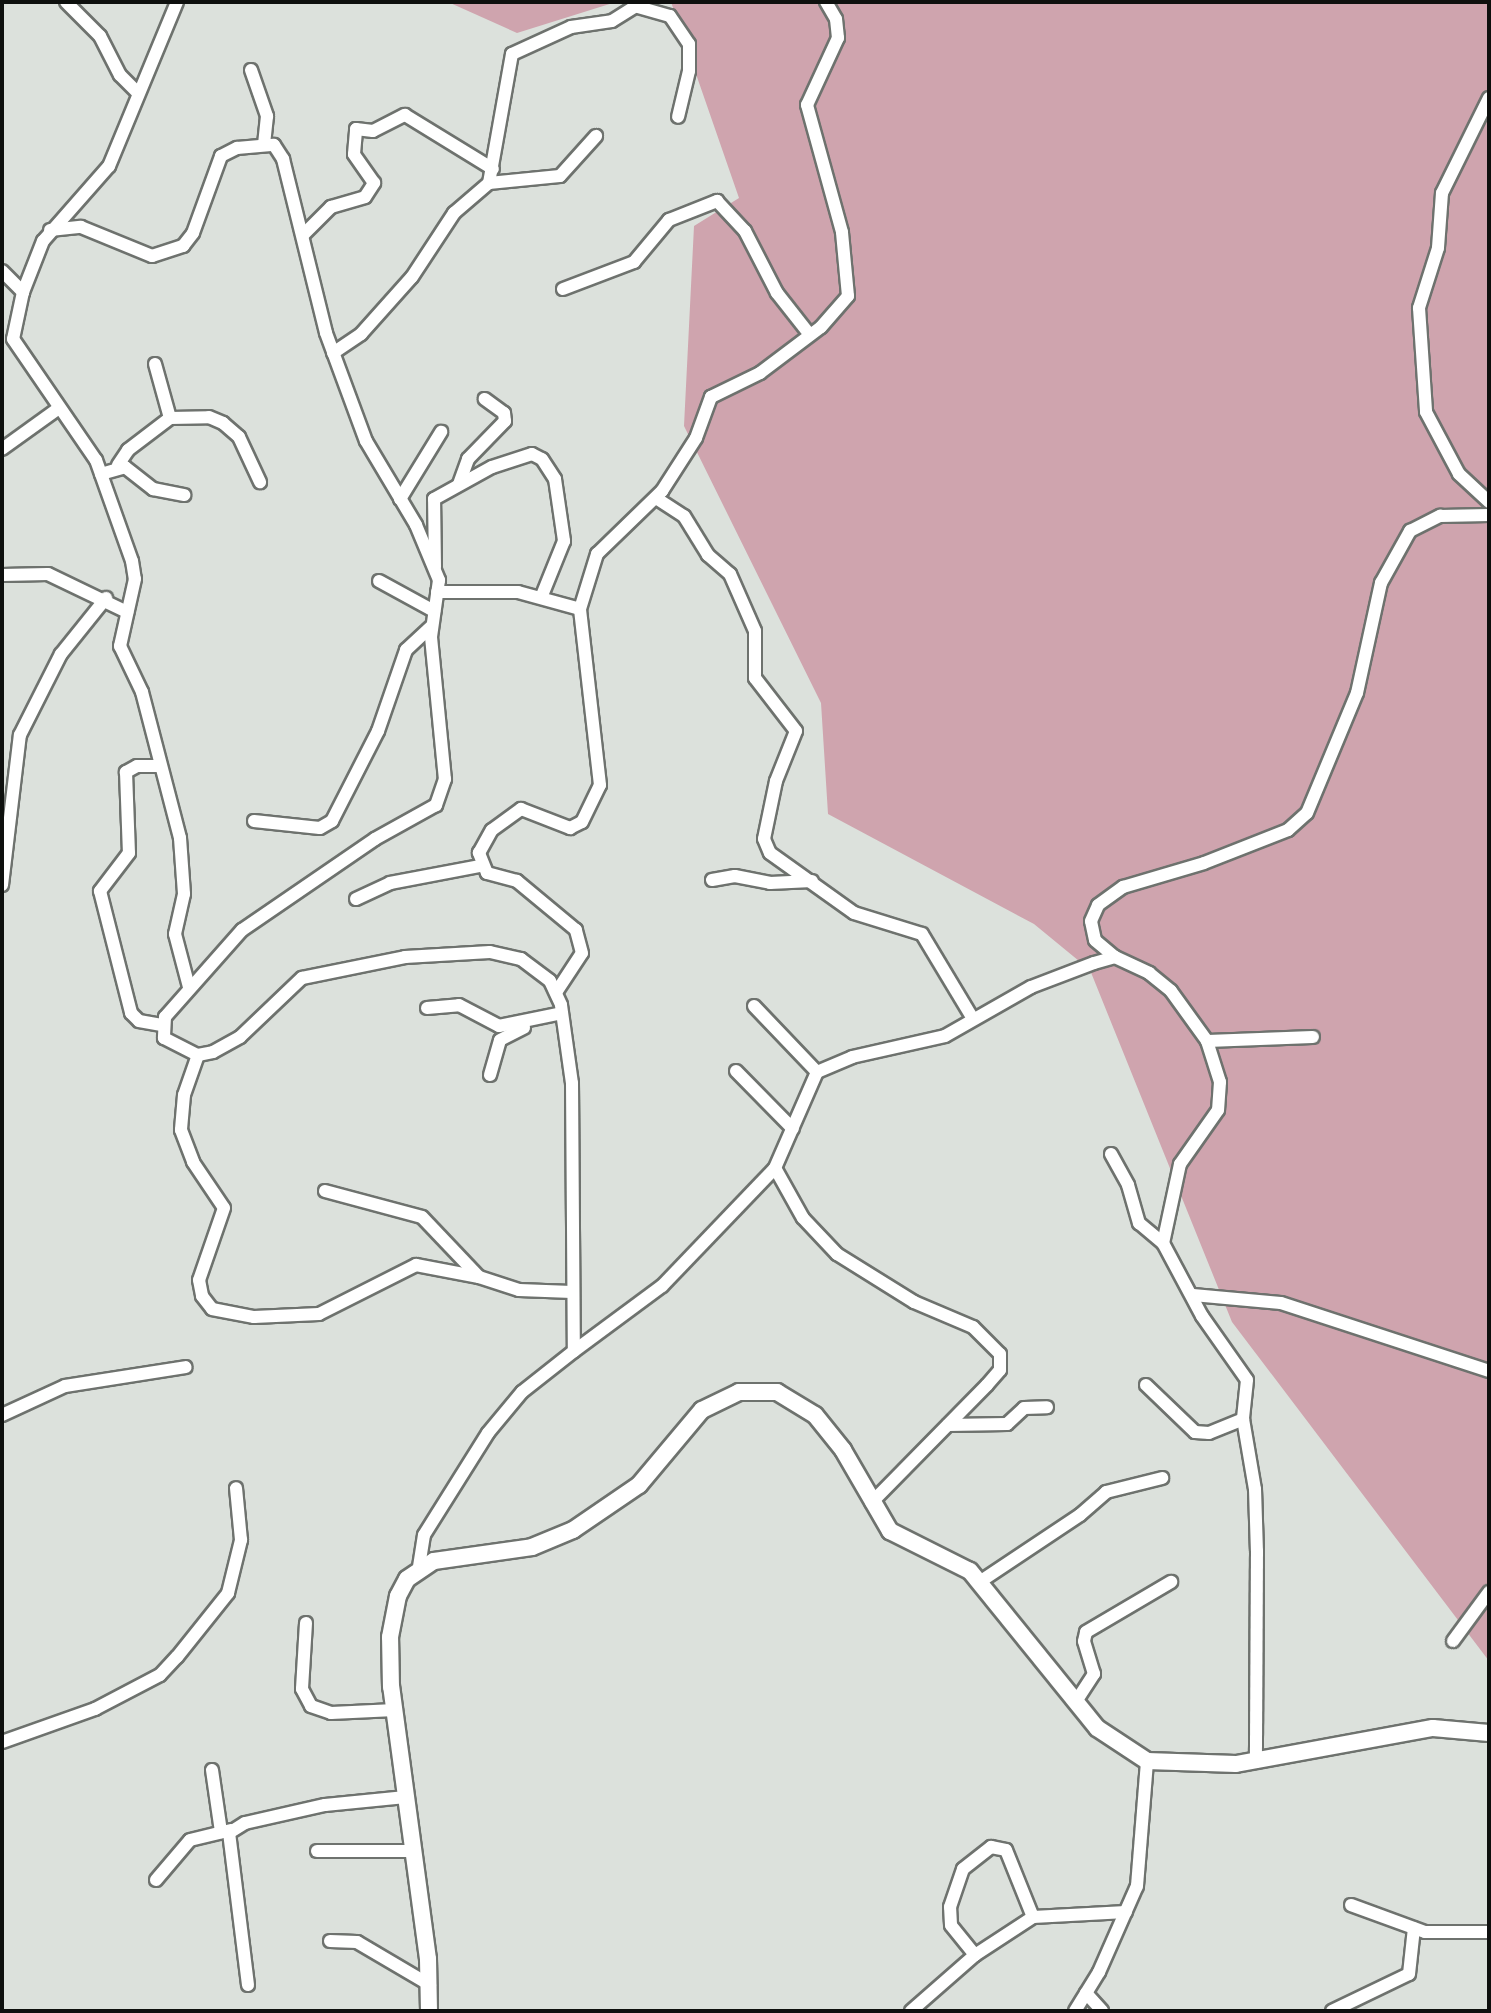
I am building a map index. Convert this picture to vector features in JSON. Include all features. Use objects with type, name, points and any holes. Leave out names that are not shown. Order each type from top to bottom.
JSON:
[{"type":"main road","points":[[429,2011],[430,1985],[395,1710],[393,1615],[398,1596],[419,1568],[455,1556],[532,1547],[573,1530],[639,1485],[702,1410],[739,1392],[777,1392],[815,1415],[843,1450],[890,1531],[953,1559],[981,1581],[1097,1728],[1147,1761],[1186,1766],[1256,1762],[1433,1728],[1489,1733]]},
{"type":"street","points":[[66,2],[100,36],[120,75],[137,92]]},
{"type":"street","points":[[177,2],[104,176],[50,230],[23,292],[8,343],[90,448],[135,570],[122,656],[142,692],[182,853],[184,894],[175,934],[189,987]]},
{"type":"street","points":[[557,991],[582,953],[576,930],[517,881],[487,873],[480,866],[479,853],[487,836],[515,811],[528,809],[577,827],[600,785],[580,609],[601,546],[656,498],[696,438],[711,397],[760,373],[842,307],[850,285],[842,232],[807,105],[838,38],[836,19],[826,2]]},
{"type":"street","points":[[333,353],[361,334],[412,277],[454,213],[489,183],[512,54],[571,27],[612,21],[640,4],[670,16],[689,44],[689,71],[678,117]]},
{"type":"street","points":[[251,70],[267,116],[264,144]]},
{"type":"street","points":[[1489,98],[1442,193],[1438,248],[1419,308],[1426,412],[1459,474],[1489,502]]},
{"type":"street","points":[[303,235],[335,205],[365,197],[374,183],[354,154],[356,129],[373,131],[405,115],[493,169]]},
{"type":"street","points":[[489,183],[560,176],[596,136]]},
{"type":"street","points":[[50,230],[81,227],[152,256],[183,246],[193,233],[221,156],[264,144],[274,145],[283,159],[333,353],[366,441],[435,568]]},
{"type":"street","points":[[563,289],[641,258],[669,220],[717,201],[745,231],[777,293],[810,335]]},
{"type":"street","points":[[2,271],[23,292]]},
{"type":"street","points":[[155,364],[170,418]]},
{"type":"street","points":[[459,484],[468,459],[505,421],[504,413],[485,399]]},
{"type":"street","points":[[2,449],[59,408]]},
{"type":"street","points":[[101,474],[118,465],[128,450],[170,418],[209,417],[223,423],[239,437],[260,482]]},
{"type":"street","points":[[400,499],[441,432]]},
{"type":"street","points":[[541,598],[564,541],[558,488],[542,459],[525,455],[459,484],[434,499],[437,592],[432,626],[445,779],[436,805],[375,839],[256,918],[189,987],[162,1025],[164,1038],[198,1055],[229,1046],[302,978],[405,957],[505,954],[540,969],[557,991],[572,1083],[574,1351]]},
{"type":"street","points":[[118,465],[153,489],[184,495]]},
{"type":"street","points":[[656,498],[684,516],[708,555],[730,574],[755,631],[755,678],[794,724],[796,740],[776,781],[764,839],[770,853],[854,913],[922,934],[973,1019]]},
{"type":"street","points":[[1163,1243],[1180,1164],[1218,1110],[1219,1073],[1207,1041],[1171,991],[1115,957],[1095,940],[1091,921],[1098,905],[1123,887],[1204,863],[1299,822],[1345,725],[1364,668],[1381,583],[1410,531],[1440,516],[1489,515]]},
{"type":"street","points":[[2,575],[39,572],[106,598],[127,612]]},
{"type":"street","points":[[379,581],[434,611]]},
{"type":"street","points":[[437,592],[518,592],[580,609]]},
{"type":"street","points":[[2,885],[20,735],[61,654],[106,598]]},
{"type":"street","points":[[254,821],[320,828],[332,821],[383,721],[406,650],[432,626]]},
{"type":"street","points":[[159,766],[137,766],[126,772],[129,853],[100,891],[131,1013],[139,1021],[162,1025]]},
{"type":"street","points":[[356,899],[390,883],[480,866]]},
{"type":"street","points":[[712,880],[735,876],[770,883],[812,881]]},
{"type":"street","points":[[419,1568],[424,1535],[488,1433],[522,1392],[662,1286],[775,1168],[817,1072],[841,1060],[926,1043],[1031,987],[1115,957]]},
{"type":"street","points":[[427,1008],[459,1005],[499,1026],[562,1013]]},
{"type":"street","points":[[754,1006],[817,1072]]},
{"type":"street","points":[[490,1075],[500,1040],[534,1019]]},
{"type":"street","points":[[1207,1041],[1313,1037]]},
{"type":"street","points":[[198,1055],[184,1095],[181,1130],[193,1162],[224,1208],[199,1280],[202,1296],[212,1309],[254,1317],[319,1314],[416,1265],[479,1277],[519,1290],[572,1292]]},
{"type":"street","points":[[736,1071],[793,1129]]},
{"type":"street","points":[[1111,1154],[1139,1223],[1163,1243],[1213,1333],[1244,1372],[1243,1419],[1255,1489],[1256,1762]]},
{"type":"street","points":[[775,1168],[803,1218],[837,1254],[914,1302],[973,1327],[1000,1354],[1000,1370],[871,1503]]},
{"type":"street","points":[[325,1191],[422,1217],[479,1277]]},
{"type":"street","points":[[1193,1295],[1281,1303],[1489,1371]]},
{"type":"street","points":[[2,1415],[65,1386],[186,1367]]},
{"type":"street","points":[[1146,1385],[1195,1432],[1209,1433],[1243,1419]]},
{"type":"street","points":[[948,1425],[1007,1424],[1024,1408],[1047,1407]]},
{"type":"street","points":[[981,1581],[1080,1515],[1106,1492],[1162,1478]]},
{"type":"street","points":[[2,1742],[95,1709],[160,1675],[228,1593],[241,1540],[236,1488]]},
{"type":"street","points":[[1075,1703],[1094,1674],[1084,1641],[1086,1632],[1171,1582]]},
{"type":"street","points":[[1453,1641],[1489,1592]]},
{"type":"street","points":[[306,1623],[302,1689],[311,1706],[331,1713],[395,1710]]},
{"type":"street","points":[[1075,2011],[1126,1912],[1142,1862],[1147,1761]]},
{"type":"street","points":[[212,1770],[226,1831],[248,1985]]},
{"type":"street","points":[[156,1880],[190,1840],[325,1805],[406,1797]]},
{"type":"street","points":[[975,1955],[951,1925],[950,1907],[963,1869],[991,1847],[1006,1850],[1033,1917]]},
{"type":"street","points":[[317,1851],[414,1851]]},
{"type":"street","points":[[1351,1905],[1414,1928],[1489,1932]]},
{"type":"street","points":[[911,2011],[975,1955],[1033,1917],[1126,1912]]},
{"type":"street","points":[[1332,2011],[1409,1974],[1414,1928]]},
{"type":"street","points":[[330,1941],[357,1942],[430,1985]]},
{"type":"street","points":[[1086,1993],[1102,2011]]},
{"type":"shaded area","points":[[448,2],[616,2],[517,33]]},
{"type":"shaded area","points":[[671,2],[1489,2],[1489,1661],[1232,1322],[1090,970],[1034,924],[828,814],[821,703],[684,426],[694,226],[739,198]]}]
